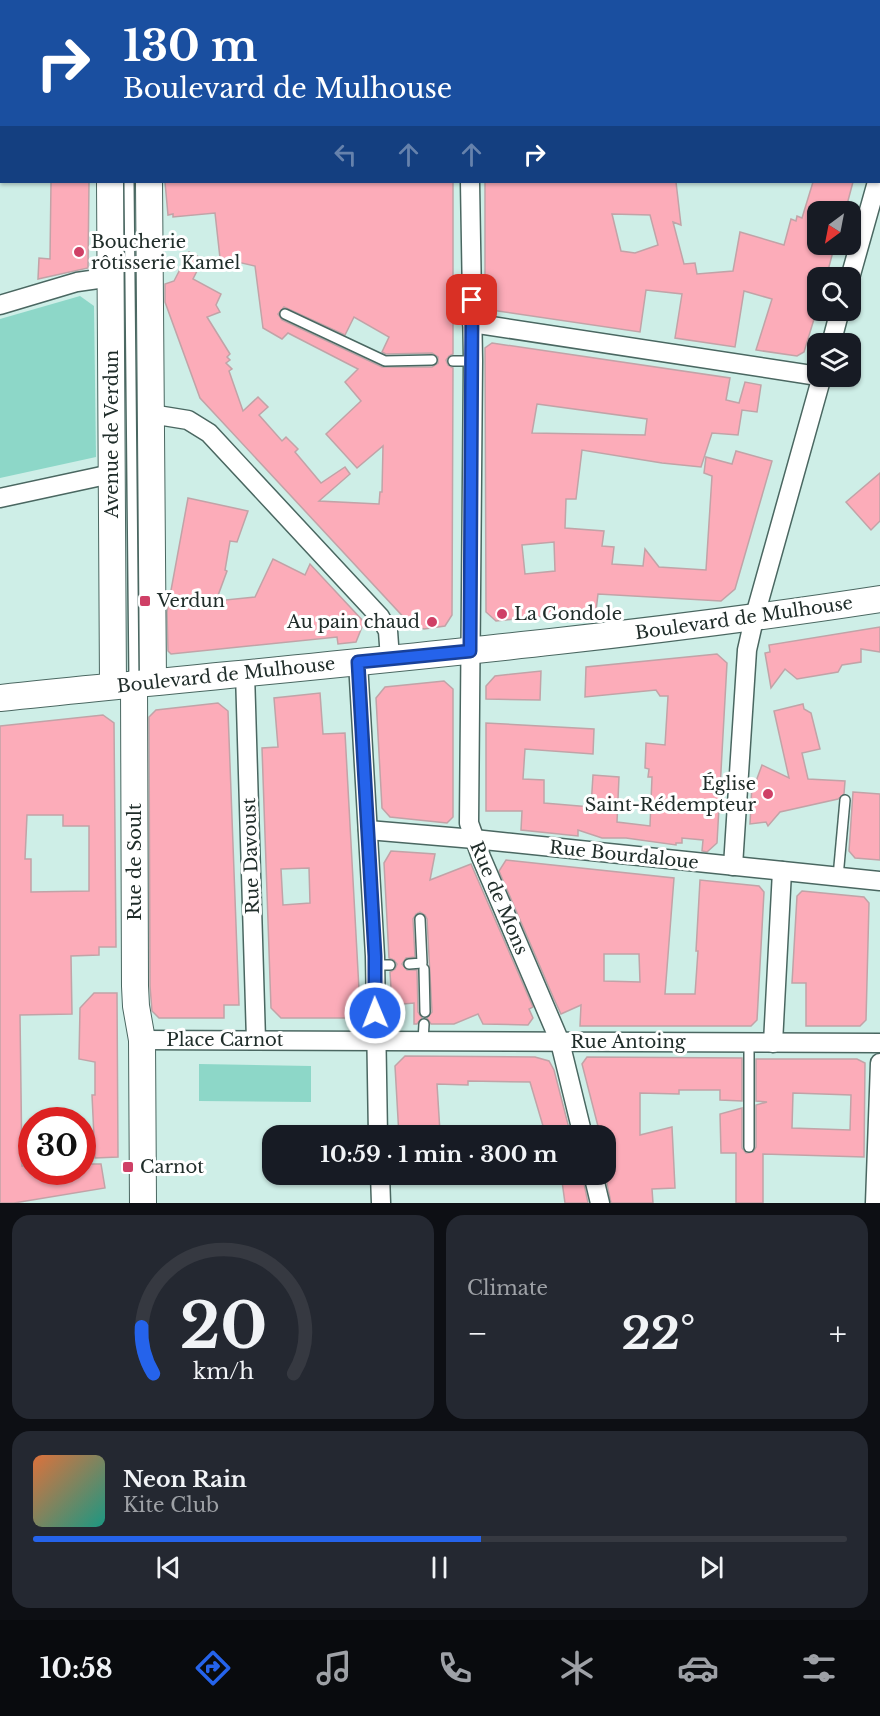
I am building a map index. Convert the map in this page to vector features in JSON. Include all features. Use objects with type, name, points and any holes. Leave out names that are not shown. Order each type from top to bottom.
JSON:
[{"type":"street","name":"Avenue de Verdun","points":[[110,183],[111,474],[133,684]]},
{"type":"street","points":[[133,684],[151,414],[149,183]]},
{"type":"street","name":"Rue de Mons","points":[[470,183],[473,362],[469,824],[560,1042],[581,1125]]},
{"type":"street","points":[[853,267],[877,183]]},
{"type":"street","points":[[0,305],[77,282],[111,277]]},
{"type":"street","points":[[472,323],[807,374]]},
{"type":"street","points":[[733,866],[747,650],[817,387]]},
{"type":"street","points":[[151,414],[188,420],[198,424],[209,433],[380,617],[388,632],[390,659]]},
{"type":"street","points":[[0,498],[111,474]]},
{"type":"street","name":"Boulevard de Mulhouse","points":[[0,698],[470,651],[754,618],[880,599]]},
{"type":"street","points":[[358,662],[368,830],[382,965],[375,1041],[378,1125]]},
{"type":"street","name":"Rue Davoust","points":[[245,673],[256,1040]]},
{"type":"street","name":"Rue de Soult","points":[[133,684],[135,992],[142,1040]]},
{"type":"street","name":"Rue Bourdaloue","points":[[368,830],[880,881]]},
{"type":"street","points":[[772,1043],[782,871]]},
{"type":"street","name":"Rue Antoing","points":[[375,1041],[424,1032],[560,1042],[880,1043]]},
{"type":"street","name":"Place Carnot","points":[[143,1203],[142,1040],[375,1041]]},
{"type":"street","points":[[875,1203],[880,1064]]},
{"type":"street","points":[[380,1185],[381,1203]]},
{"type":"street","points":[[596,1185],[600,1203]]},
{"type":"lane","points":[[129,183],[133,684]]},
{"type":"lane","points":[[285,314],[385,361],[432,360]]},
{"type":"lane","points":[[453,361],[473,362]]},
{"type":"lane","points":[[838,877],[845,800]]},
{"type":"lane","points":[[409,964],[422,963],[420,919]]},
{"type":"lane","points":[[424,969],[424,1012]]},
{"type":"lane","points":[[749,1043],[749,1147]]},
{"type":"green space","points":[[80,296],[94,306],[96,457],[0,478],[0,319]]},
{"type":"green space","points":[[199,1064],[311,1066],[311,1102],[199,1101]]},
{"type":"building","points":[[51,183],[89,183],[88,268],[38,279],[39,258],[50,259]]},
{"type":"building","points":[[165,183],[453,183],[453,354],[446,360],[453,368],[452,615],[445,626],[424,629],[410,624],[200,398],[165,302],[165,284],[174,281],[189,252],[203,259],[193,279],[221,294],[216,305],[220,312],[207,317],[230,354],[227,357],[230,360],[226,363],[232,369],[229,371],[243,411],[258,397],[268,407],[259,415],[282,441],[286,437],[298,449],[295,452],[321,483],[345,467],[350,474],[319,501],[379,504],[380,492],[382,492],[383,446],[357,468],[326,434],[361,401],[345,382],[358,369],[288,333],[282,339],[263,328],[255,266],[220,258],[215,213],[173,217],[173,214],[168,215]],"holes":[[[284,307],[345,335],[354,317],[389,337],[382,352],[386,354],[432,353],[438,357],[438,363],[432,367],[382,367],[282,320],[278,314]]]},
{"type":"building","points":[[485,183],[676,183],[681,225],[673,222],[684,264],[695,263],[697,274],[733,271],[740,232],[784,245],[791,219],[796,221],[797,216],[802,218],[807,202],[807,255],[832,255],[829,267],[807,267],[807,321],[813,321],[810,333],[807,333],[804,352],[797,356],[756,350],[772,299],[744,291],[735,347],[675,338],[682,294],[646,290],[640,332],[491,310],[485,304]],"holes":[[[612,214],[650,215],[658,245],[635,253],[621,251]]]},
{"type":"building","points":[[813,183],[853,183],[848,201],[807,201]]},
{"type":"building","points":[[492,343],[730,378],[726,400],[739,403],[745,382],[761,385],[757,412],[742,410],[738,435],[712,433],[701,467],[582,450],[576,499],[566,499],[565,528],[604,531],[602,546],[614,547],[612,564],[643,566],[645,549],[659,567],[706,570],[712,476],[704,473],[706,457],[732,464],[736,451],[772,461],[735,589],[721,601],[598,594],[596,611],[496,621],[486,612],[485,348]],"holes":[[[537,404],[647,419],[645,435],[532,433]],[[554,542],[555,571],[525,574],[522,545]]]},
{"type":"building","points":[[880,473],[880,521],[871,530],[846,502]]},
{"type":"building","points":[[188,498],[248,511],[237,542],[230,541],[225,570],[227,571],[216,601],[255,597],[273,559],[305,575],[310,564],[364,622],[356,642],[338,644],[337,637],[171,654],[168,651],[167,612]]},
{"type":"building","points":[[880,627],[880,652],[861,649],[861,662],[842,665],[838,672],[797,679],[785,669],[771,688],[765,653],[770,652],[769,645]]},
{"type":"building","points":[[717,654],[727,663],[717,843],[707,852],[702,851],[703,840],[682,838],[682,843],[676,843],[676,845],[626,838],[602,838],[578,830],[578,836],[521,830],[522,811],[486,811],[486,723],[594,729],[593,754],[525,749],[523,779],[544,780],[544,803],[591,807],[593,775],[619,777],[617,822],[650,826],[652,777],[648,777],[649,769],[645,768],[646,743],[665,745],[668,696],[660,696],[656,690],[585,697],[586,667]]},
{"type":"building","points":[[541,671],[540,700],[486,699],[486,686],[495,676]]},
{"type":"building","points":[[444,681],[453,689],[453,817],[447,823],[390,817],[382,808],[376,698],[385,687]]},
{"type":"building","points":[[320,693],[323,734],[345,733],[360,1008],[351,1018],[281,1018],[271,1008],[262,748],[278,747],[274,698]],"holes":[[[309,868],[310,903],[283,905],[281,869]]]},
{"type":"building","points":[[218,703],[228,711],[239,1005],[224,1005],[224,1018],[159,1018],[152,1011],[150,986],[149,717],[156,710]]},
{"type":"building","points":[[803,704],[804,709],[811,713],[820,749],[802,753],[808,779],[845,781],[844,794],[838,799],[780,812],[768,826],[766,822],[750,824],[752,784],[755,784],[762,765],[789,778],[774,711]]},
{"type":"building","points":[[103,715],[114,723],[116,947],[99,947],[99,955],[71,956],[72,1014],[20,1015],[21,1107],[18,1107],[18,1185],[96,1185],[96,1164],[101,1164],[105,1188],[14,1203],[0,1203],[0,726]],"holes":[[[27,815],[63,815],[63,826],[89,826],[89,891],[31,892],[31,859],[25,859]]]},
{"type":"building","points":[[853,792],[880,794],[880,860],[855,858],[849,851]]},
{"type":"building","points":[[391,851],[435,854],[430,880],[471,864],[533,1007],[529,1009],[533,1018],[528,1025],[483,1024],[478,1014],[454,1024],[431,1024],[427,1018],[432,1012],[427,919],[420,912],[413,919],[415,957],[406,958],[402,964],[407,970],[417,970],[418,1012],[422,1018],[414,1024],[414,1003],[392,1005],[390,972],[397,964],[389,958],[384,863]]},
{"type":"building","points":[[506,860],[674,878],[665,994],[695,994],[700,880],[759,886],[764,892],[757,1020],[751,1026],[580,1026],[581,1005],[561,1014],[499,871]],"holes":[[[604,954],[639,954],[640,982],[604,981]]]},
{"type":"building","points":[[802,891],[864,897],[869,903],[866,1020],[860,1026],[806,1026],[806,983],[792,983],[797,896]]},
{"type":"building","points":[[94,993],[117,993],[118,1157],[96,1158],[96,1107],[93,1107],[92,1095],[95,1095],[95,1062],[79,1059],[80,1008]]},
{"type":"building","points":[[405,1056],[535,1057],[549,1061],[554,1070],[568,1125],[543,1125],[530,1082],[468,1081],[468,1085],[437,1084],[440,1125],[398,1125],[395,1066]]},
{"type":"building","points":[[587,1057],[742,1058],[742,1101],[720,1100],[720,1090],[679,1090],[679,1094],[640,1093],[640,1135],[672,1127],[675,1188],[652,1189],[653,1203],[611,1203],[607,1185],[616,1185],[616,1125],[598,1125],[582,1064]]},
{"type":"building","points":[[756,1059],[857,1059],[865,1063],[864,1157],[763,1154],[763,1203],[736,1203],[736,1153],[721,1153],[720,1114],[742,1108],[742,1148],[746,1153],[753,1152],[756,1147],[756,1105],[767,1102],[756,1101]],"holes":[[[793,1093],[851,1095],[850,1130],[792,1128]]]},
{"type":"building","points":[[563,1185],[584,1185],[588,1203],[565,1203]]},
{"type":"place","name":"Boucherie rôtisserie Kamel","points":[[79,252]]},
{"type":"place","name":"Verdun","points":[[145,601]]},
{"type":"place","name":"La Gondole","points":[[502,614]]},
{"type":"place","name":"Au pain chaud","points":[[432,622]]},
{"type":"place","name":"Église Saint-Rédempteur","points":[[768,794]]},
{"type":"place","name":"Carnot","points":[[128,1167]]},
{"type":"route","points":[[375,1013],[375,956],[358,662],[470,651],[472,300]]}]
